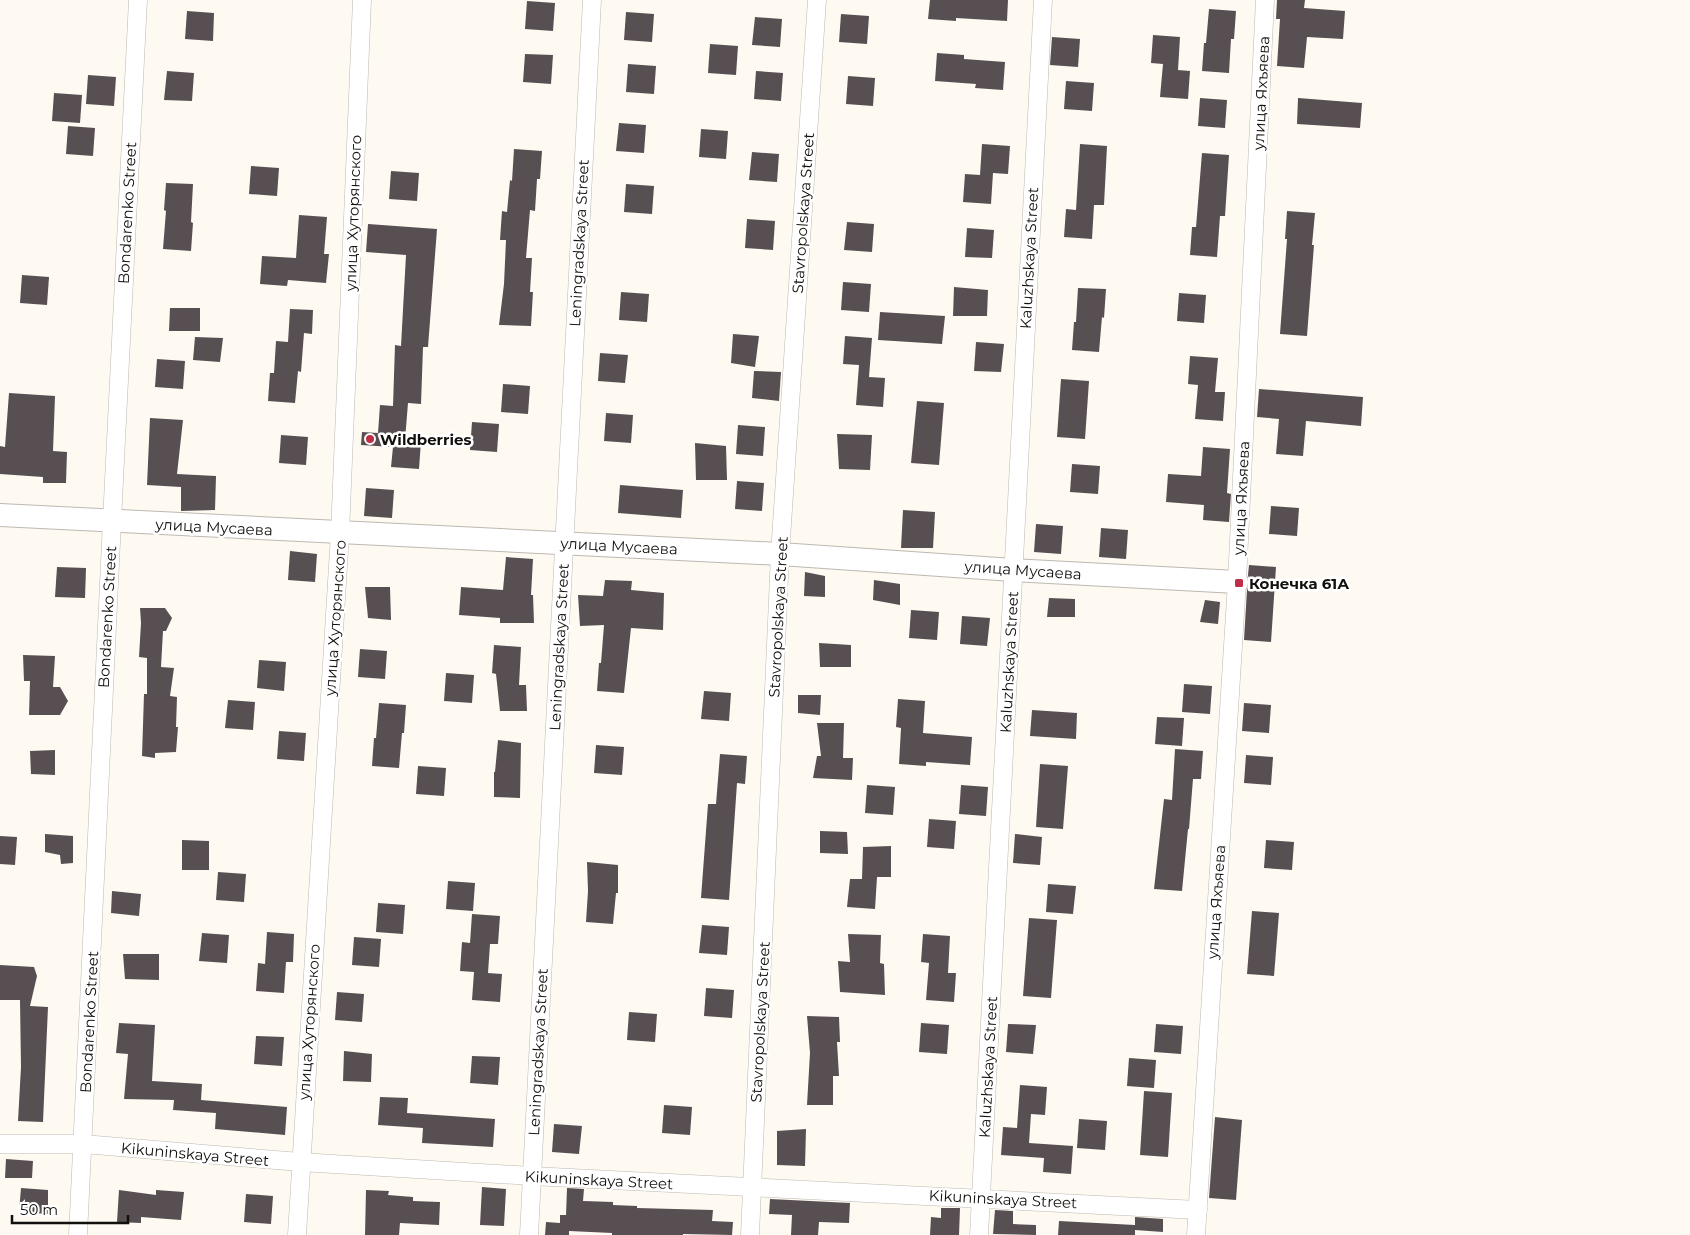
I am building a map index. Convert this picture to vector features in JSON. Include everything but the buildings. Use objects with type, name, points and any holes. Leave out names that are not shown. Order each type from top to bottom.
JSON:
[{"type":"street","name":"Bondarenko Street","points":[[78,1235],[138,0]]},
{"type":"street","name":"улица Хуторянского","points":[[297,1235],[340,533],[362,0]]},
{"type":"street","name":"Leningradskaya Street","points":[[529,1235],[592,0]]},
{"type":"street","name":"Stavropolskaya Street","points":[[750,1235],[780,554],[817,0]]},
{"type":"street","name":"Kaluzhskaya Street","points":[[979,1235],[1043,0]]},
{"type":"street","name":"улица Яхъяева","points":[[1196,1235],[1237,582],[1265,0]]},
{"type":"street","name":"улица Мусаева","points":[[0,515],[780,554],[1013,570],[1237,582]]},
{"type":"street","name":"Kikuninskaya Street","points":[[0,1144],[83,1144],[300,1162],[532,1176],[1198,1210]]},
{"type":"place","name":"Wildberries","points":[[370,439]]},
{"type":"place","name":"Конечка 61А","points":[[1239,583]]}]
